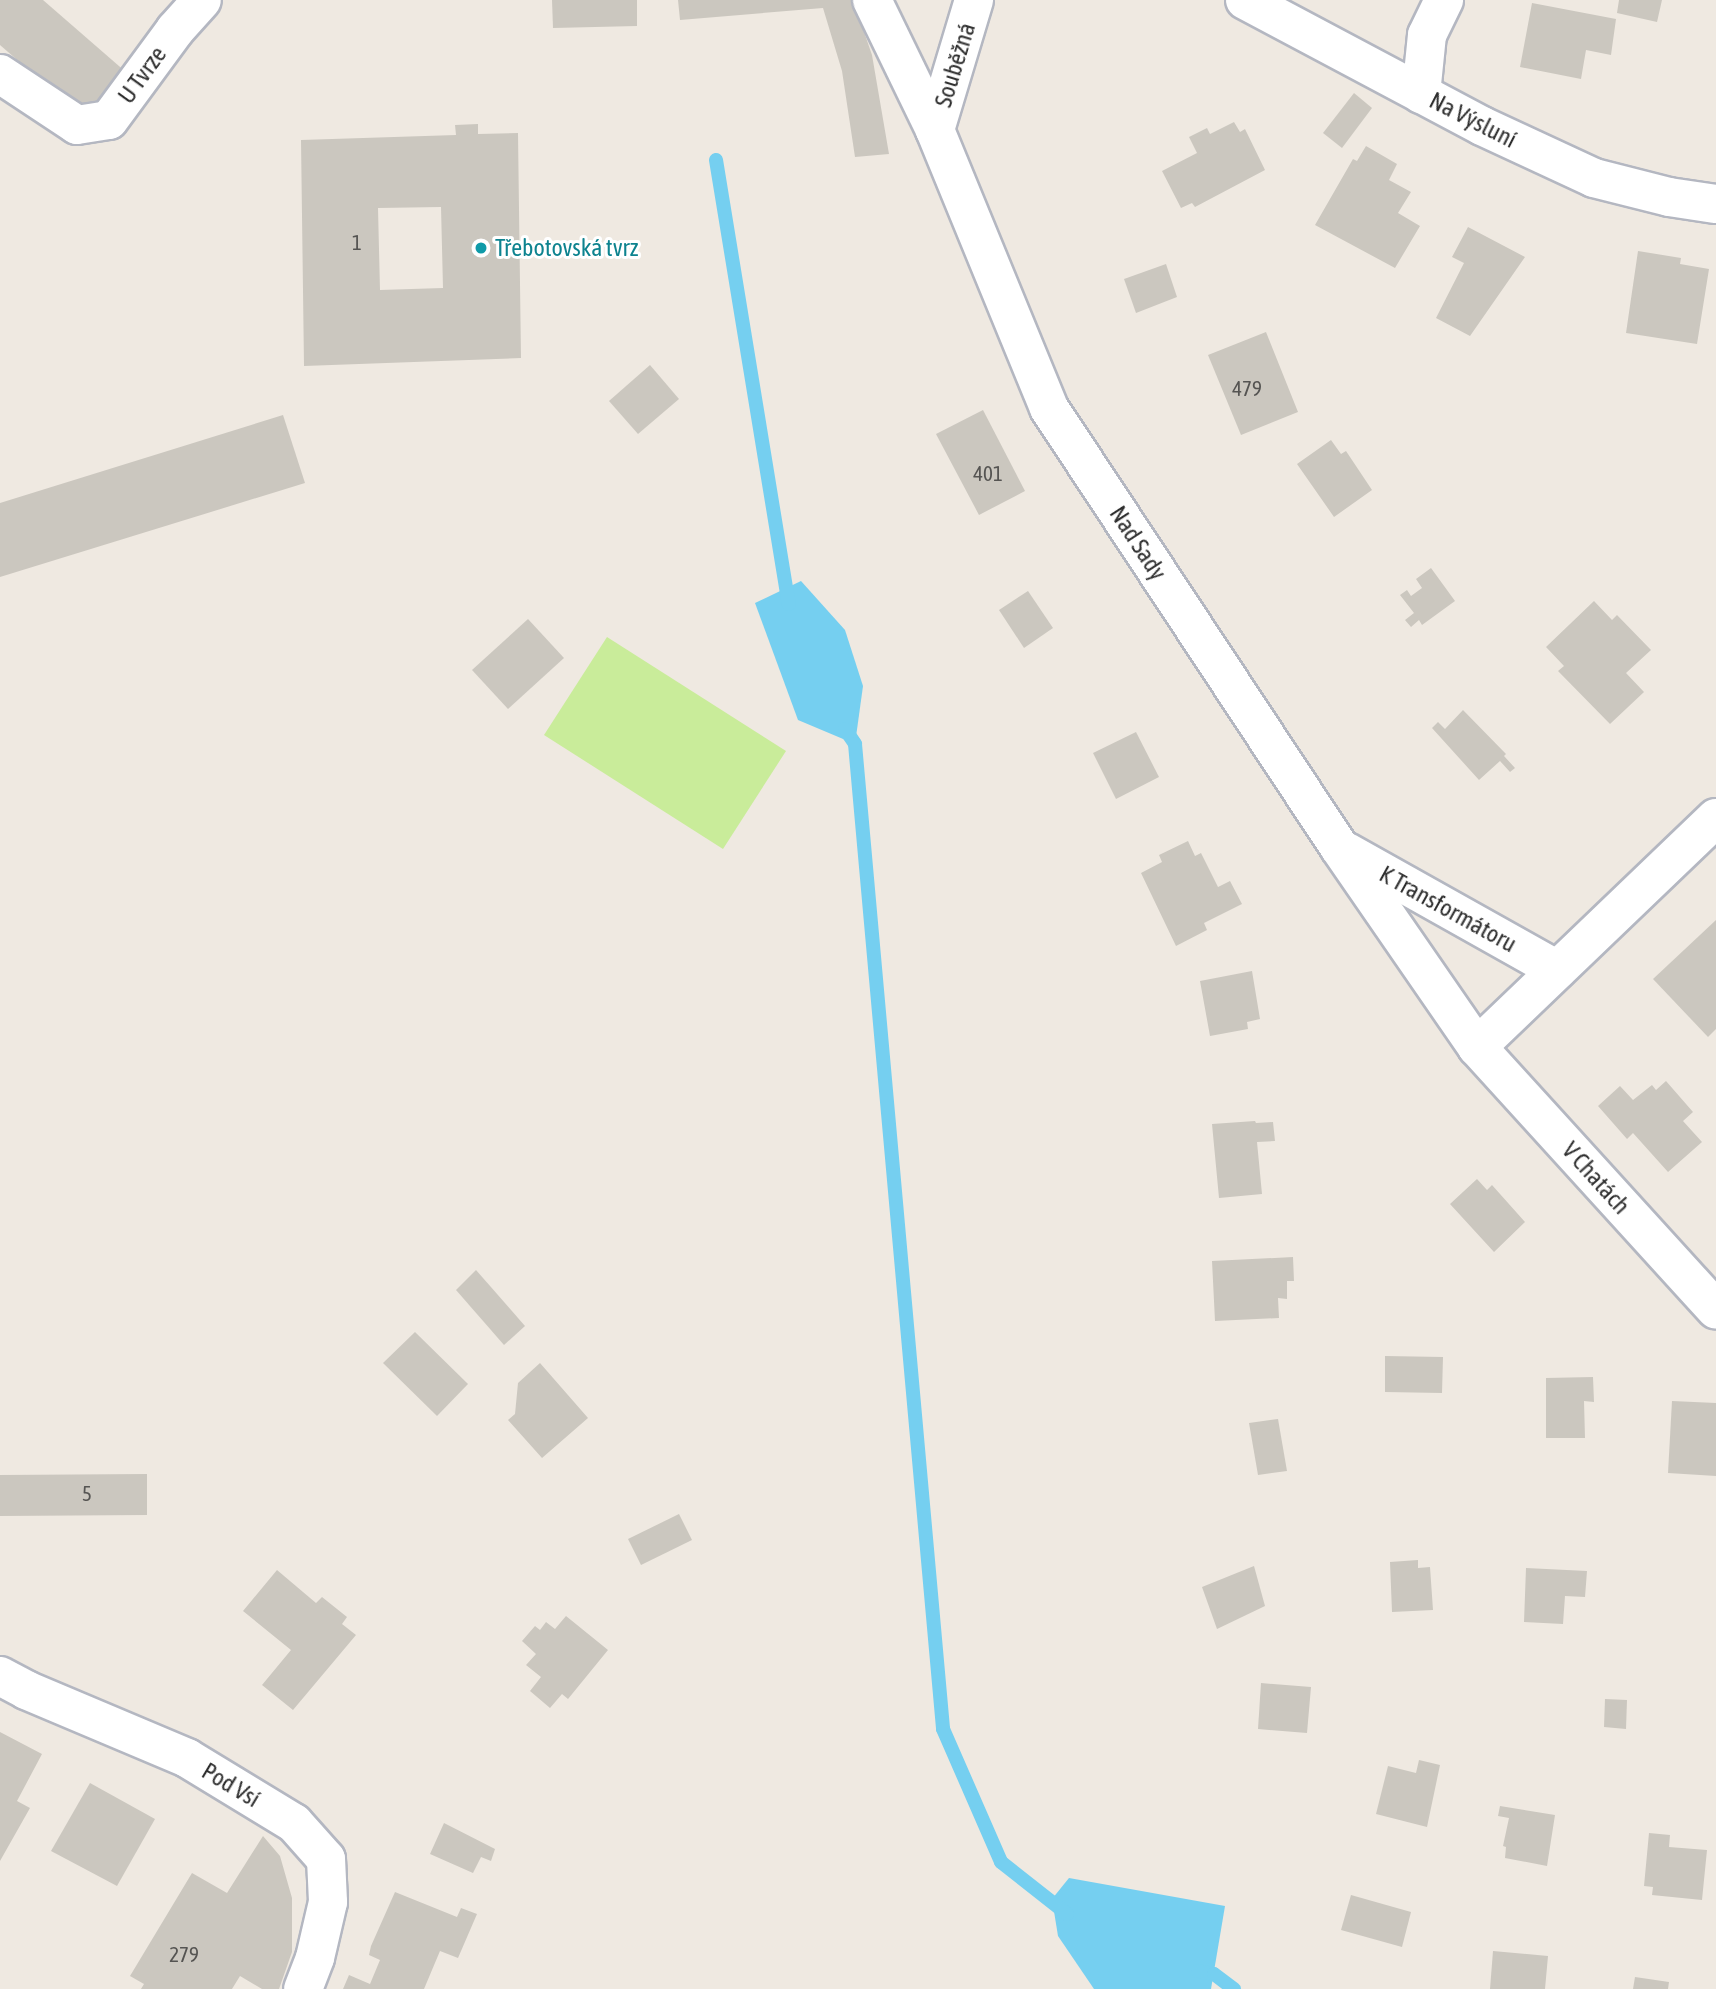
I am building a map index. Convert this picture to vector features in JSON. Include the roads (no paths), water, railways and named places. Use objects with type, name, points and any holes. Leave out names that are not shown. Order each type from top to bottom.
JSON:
[{"type":"street","name":"U Tvrze","points":[[0,74],[77,125],[109,120],[175,30],[202,0]]},
{"type":"street","name":"Nad Sady","points":[[872,0],[935,130],[1049,408],[1339,847],[1477,1047]]},
{"type":"street","name":"Souběžná","points":[[935,130],[974,0]]},
{"type":"street","name":"Na Výsluní","points":[[1245,0],[1482,127],[1594,178],[1669,197],[1716,204]]},
{"type":"street","points":[[1421,94],[1427,35],[1444,0]]},
{"type":"street","points":[[1477,1047],[1716,818]]},
{"type":"street","name":"K Transformátoru","points":[[1339,847],[1557,970]]},
{"type":"street","name":"V Chatách","points":[[1477,1047],[1716,1310]]},
{"type":"street","name":"Pod Vsí","points":[[0,1676],[26,1690],[187,1758],[293,1823],[326,1859],[328,1902],[315,1958],[303,1989]]},
{"type":"water","points":[[801,581],[845,630],[863,686],[855,744],[798,720],[755,603]]},
{"type":"water","points":[[1069,1878],[1225,1906],[1211,1989],[1094,1989],[1058,1936],[1052,1899]]},
{"type":"waterway","points":[[716,160],[789,604]]},
{"type":"waterway","points":[[845,729],[855,744],[943,1729],[1001,1862],[1067,1914]]},
{"type":"waterway","points":[[1198,1971],[1214,1974],[1234,1989]]},
{"type":"place","name":"Třebotovská tvrz","points":[[481,248]]}]
